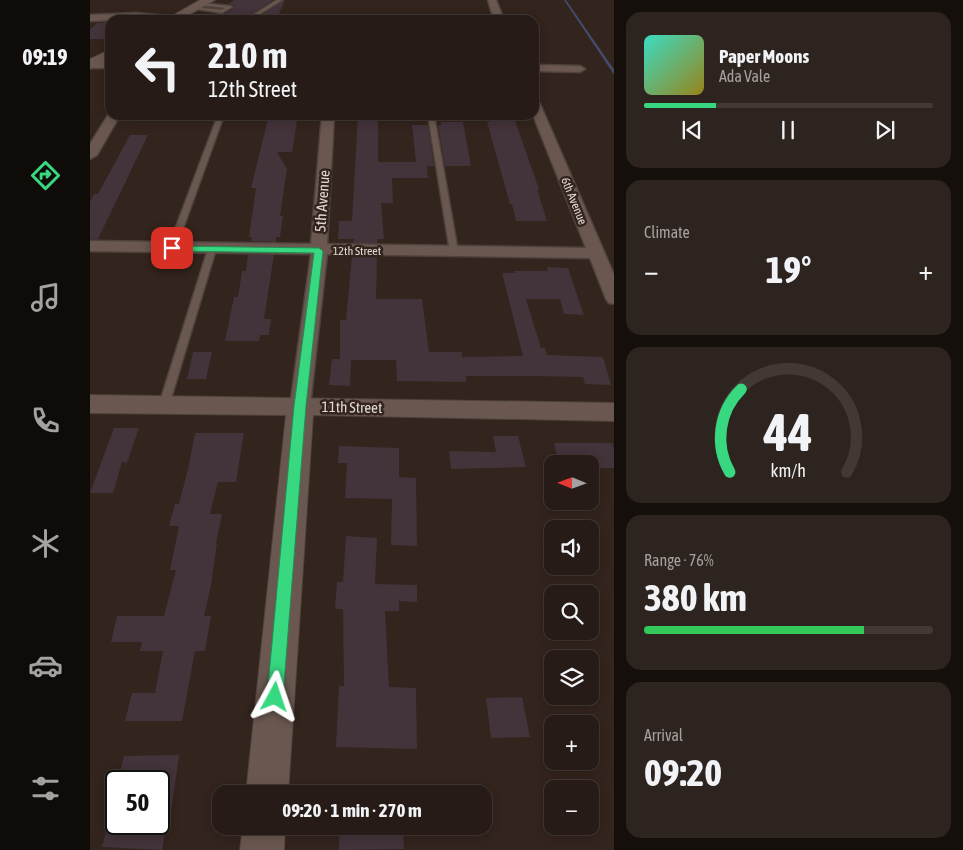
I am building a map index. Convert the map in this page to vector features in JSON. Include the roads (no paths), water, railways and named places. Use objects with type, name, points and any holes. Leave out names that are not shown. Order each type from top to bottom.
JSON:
[{"type":"main road","points":[[182,15],[201,4]]},
{"type":"main road","name":"11th Street","points":[[90,404],[614,412]]},
{"type":"main road","name":"5th Avenue","points":[[268,785],[300,406]]},
{"type":"main road","points":[[262,850],[263,835]]},
{"type":"street","points":[[492,0],[497,15]]},
{"type":"street","points":[[137,15],[144,6]]},
{"type":"street","points":[[90,18],[105,17]]},
{"type":"street","points":[[539,68],[580,68]]},
{"type":"street","name":"6th Avenue","points":[[539,116],[614,299]]},
{"type":"street","points":[[90,154],[111,120]]},
{"type":"street","name":"5th Avenue","points":[[300,406],[319,251],[328,120]]},
{"type":"street","name":"12th Street","points":[[90,246],[319,251],[595,253]]},
{"type":"lane","points":[[256,15],[280,0]]},
{"type":"lane","points":[[201,4],[230,7],[222,12],[201,4]]},
{"type":"lane","points":[[172,248],[219,120]]},
{"type":"lane","points":[[432,120],[454,252]]},
{"type":"lane","points":[[164,405],[212,249]]},
{"type":"waterway","points":[[565,0],[614,74]]}]
